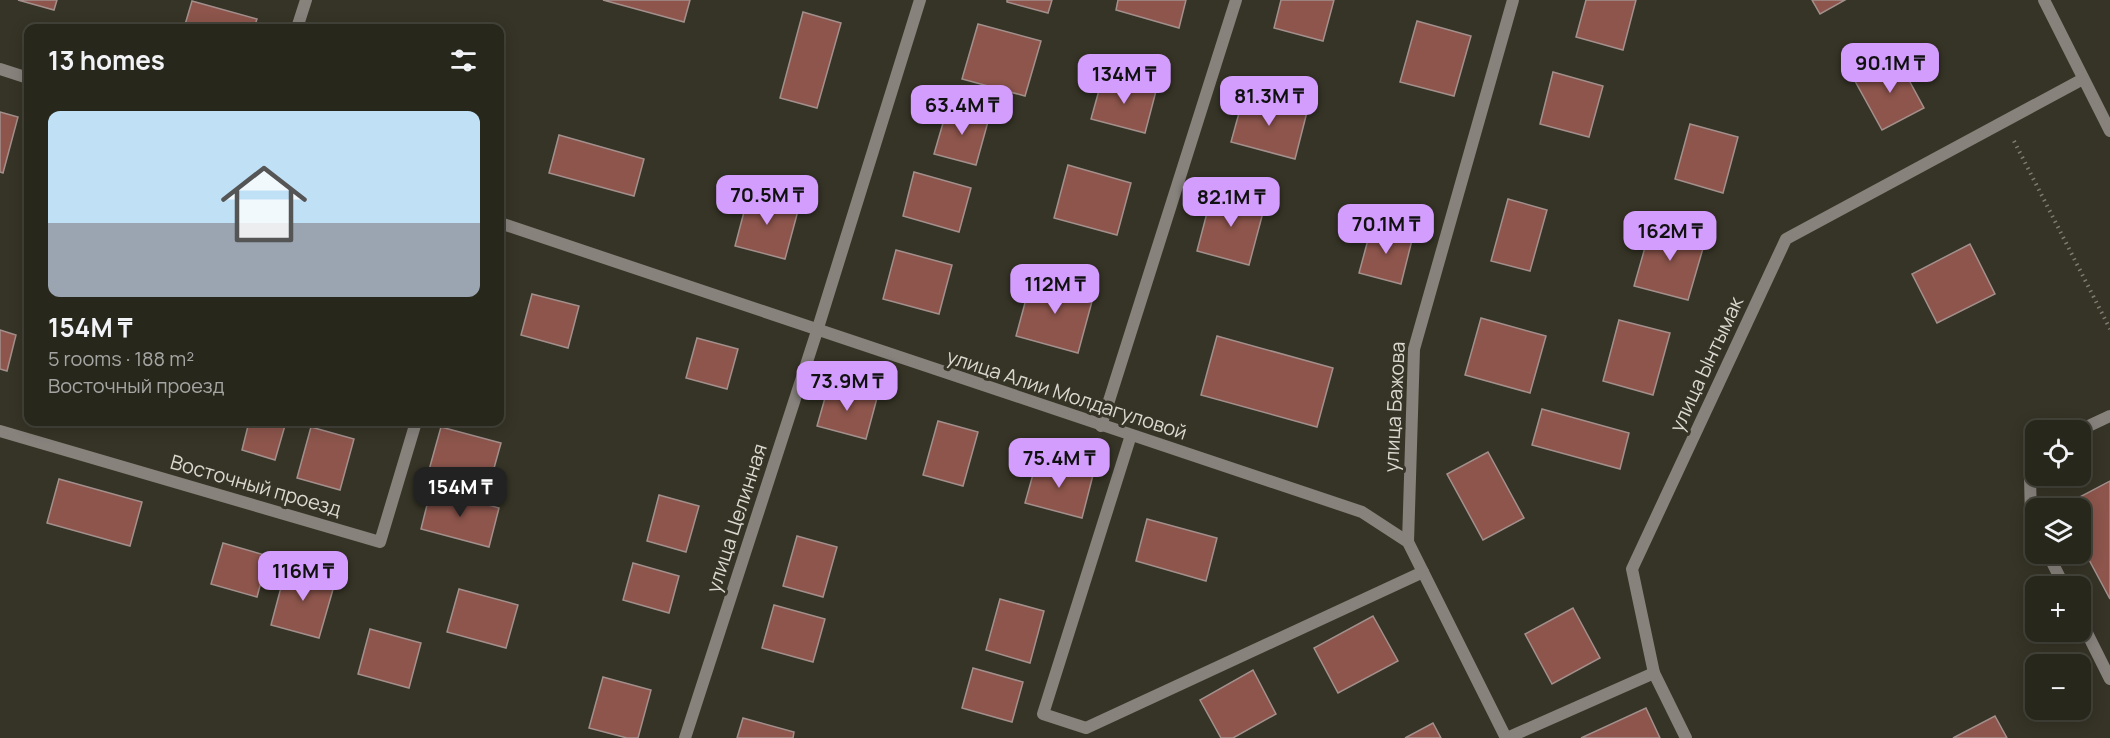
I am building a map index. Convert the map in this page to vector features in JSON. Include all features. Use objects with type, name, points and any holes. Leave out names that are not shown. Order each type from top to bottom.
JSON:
[{"type":"street","points":[[298,24],[306,0]]},
{"type":"street","name":"улица Целинная","points":[[685,738],[817,331],[920,0]]},
{"type":"street","points":[[1101,426],[1236,0]]},
{"type":"street","name":"улица Бажова","points":[[1408,542],[1414,349],[1513,0]]},
{"type":"street","points":[[2044,0],[2110,131]]},
{"type":"street","points":[[0,69],[24,77]]},
{"type":"street","name":"улица Ынтымак","points":[[1686,738],[1654,673],[1632,569],[1786,239],[2083,79]]},
{"type":"street","name":"улица Алии Молдагуловой","points":[[504,225],[1362,512],[1408,542]]},
{"type":"street","points":[[2091,425],[2110,416]]},
{"type":"street","name":"Восточный проезд","points":[[0,430],[380,542],[415,426]]},
{"type":"street","points":[[1131,435],[1043,714],[1086,728],[1423,572]]},
{"type":"street","points":[[1408,542],[1506,738],[1654,673]]},
{"type":"street","points":[[2091,641],[2110,679]]},
{"type":"path","points":[[2004,122],[2110,329]]},
{"type":"building","points":[[18,0],[57,0],[54,10]]},
{"type":"building","points":[[603,0],[690,0],[684,22]]},
{"type":"building","points":[[1007,0],[1052,0],[1048,13],[1007,2]]},
{"type":"building","points":[[1118,0],[1186,0],[1179,28],[1116,10]]},
{"type":"building","points":[[1281,0],[1334,0],[1323,41],[1274,28]]},
{"type":"building","points":[[1586,0],[1636,0],[1623,50],[1576,37]]},
{"type":"building","points":[[1812,0],[1845,0],[1820,14]]},
{"type":"building","points":[[192,1],[257,19],[255,24],[185,24]]},
{"type":"building","points":[[803,12],[841,23],[817,108],[780,98]]},
{"type":"building","points":[[1417,21],[1471,36],[1454,96],[1400,82]]},
{"type":"building","points":[[978,24],[1041,41],[1025,96],[962,79]]},
{"type":"building","points":[[1897,58],[1924,108],[1882,130],[1855,81]]},
{"type":"building","points":[[1553,72],[1603,86],[1589,137],[1540,124]]},
{"type":"building","points":[[1103,76],[1156,91],[1145,133],[1091,119]]},
{"type":"building","points":[[1244,95],[1307,112],[1295,159],[1231,142]]},
{"type":"building","points":[[948,106],[989,118],[976,165],[934,154]]},
{"type":"building","points":[[0,112],[18,117],[3,173],[0,172]]},
{"type":"building","points":[[1690,124],[1738,137],[1723,193],[1675,179]]},
{"type":"building","points":[[559,135],[644,159],[634,196],[549,173]]},
{"type":"building","points":[[1068,165],[1131,183],[1117,235],[1054,218]]},
{"type":"building","points":[[914,172],[971,188],[959,232],[903,216]]},
{"type":"building","points":[[1213,190],[1265,205],[1249,265],[1197,251]]},
{"type":"building","points":[[749,193],[799,207],[785,259],[735,246]]},
{"type":"building","points":[[1508,199],[1547,210],[1530,271],[1491,261]]},
{"type":"building","points":[[1652,223],[1706,238],[1688,300],[1634,286]]},
{"type":"building","points":[[1372,225],[1413,236],[1401,284],[1359,273]]},
{"type":"building","points":[[1970,244],[1995,294],[1937,323],[1912,274]]},
{"type":"building","points":[[896,250],[952,265],[939,314],[883,299]]},
{"type":"building","points":[[1032,277],[1094,294],[1078,353],[1016,336]]},
{"type":"building","points":[[532,294],[579,306],[568,348],[521,335]]},
{"type":"building","points":[[1481,318],[1546,336],[1530,393],[1465,375]]},
{"type":"building","points":[[1619,320],[1670,333],[1653,395],[1603,381]]},
{"type":"building","points":[[0,330],[16,335],[7,371],[0,369]]},
{"type":"building","points":[[1217,336],[1333,368],[1317,427],[1201,395]]},
{"type":"building","points":[[697,338],[738,349],[727,389],[686,378]]},
{"type":"building","points":[[829,384],[877,398],[866,439],[817,426]]},
{"type":"building","points":[[1542,409],[1629,433],[1620,469],[1532,445]]},
{"type":"building","points":[[938,421],[978,432],[963,486],[923,475]]},
{"type":"building","points":[[248,426],[285,426],[275,460],[242,450]]},
{"type":"building","points":[[311,427],[354,439],[340,490],[297,478]]},
{"type":"building","points":[[441,427],[501,443],[489,486],[429,470]]},
{"type":"building","points":[[1488,452],[1524,518],[1483,540],[1447,474]]},
{"type":"building","points":[[1037,460],[1093,475],[1082,518],[1025,503]]},
{"type":"building","points":[[59,479],[142,502],[130,546],[47,523]]},
{"type":"building","points":[[2110,481],[2110,599],[2091,564],[2091,498],[2078,498]]},
{"type":"building","points":[[431,489],[499,508],[489,547],[421,529]]},
{"type":"building","points":[[659,495],[699,506],[686,552],[647,541]]},
{"type":"building","points":[[1147,519],[1217,538],[1206,581],[1136,561]]},
{"type":"building","points":[[797,536],[837,547],[823,597],[783,586]]},
{"type":"building","points":[[223,543],[268,556],[257,597],[211,584]]},
{"type":"building","points":[[633,563],[679,576],[669,613],[623,600]]},
{"type":"building","points":[[287,565],[336,579],[319,638],[271,625]]},
{"type":"building","points":[[459,589],[518,605],[506,648],[447,632]]},
{"type":"building","points":[[1000,599],[1044,611],[1030,663],[986,650]]},
{"type":"building","points":[[774,605],[825,619],[813,662],[762,648]]},
{"type":"building","points":[[1573,608],[1600,658],[1552,684],[1525,634]]},
{"type":"building","points":[[1373,616],[1398,661],[1338,693],[1314,648]]},
{"type":"building","points":[[370,629],[421,643],[409,688],[358,674]]},
{"type":"building","points":[[973,668],[1023,682],[1012,722],[962,708]]},
{"type":"building","points":[[1253,670],[1276,714],[1233,738],[1221,738],[1200,700]]},
{"type":"building","points":[[603,677],[651,690],[638,738],[627,738],[589,728]]},
{"type":"building","points":[[1646,708],[1660,738],[1581,738]]},
{"type":"building","points":[[1995,716],[2007,738],[1953,738]]},
{"type":"building","points":[[743,718],[794,732],[793,738],[737,738]]},
{"type":"building","points":[[1433,723],[1441,738],[1405,738]]}]
